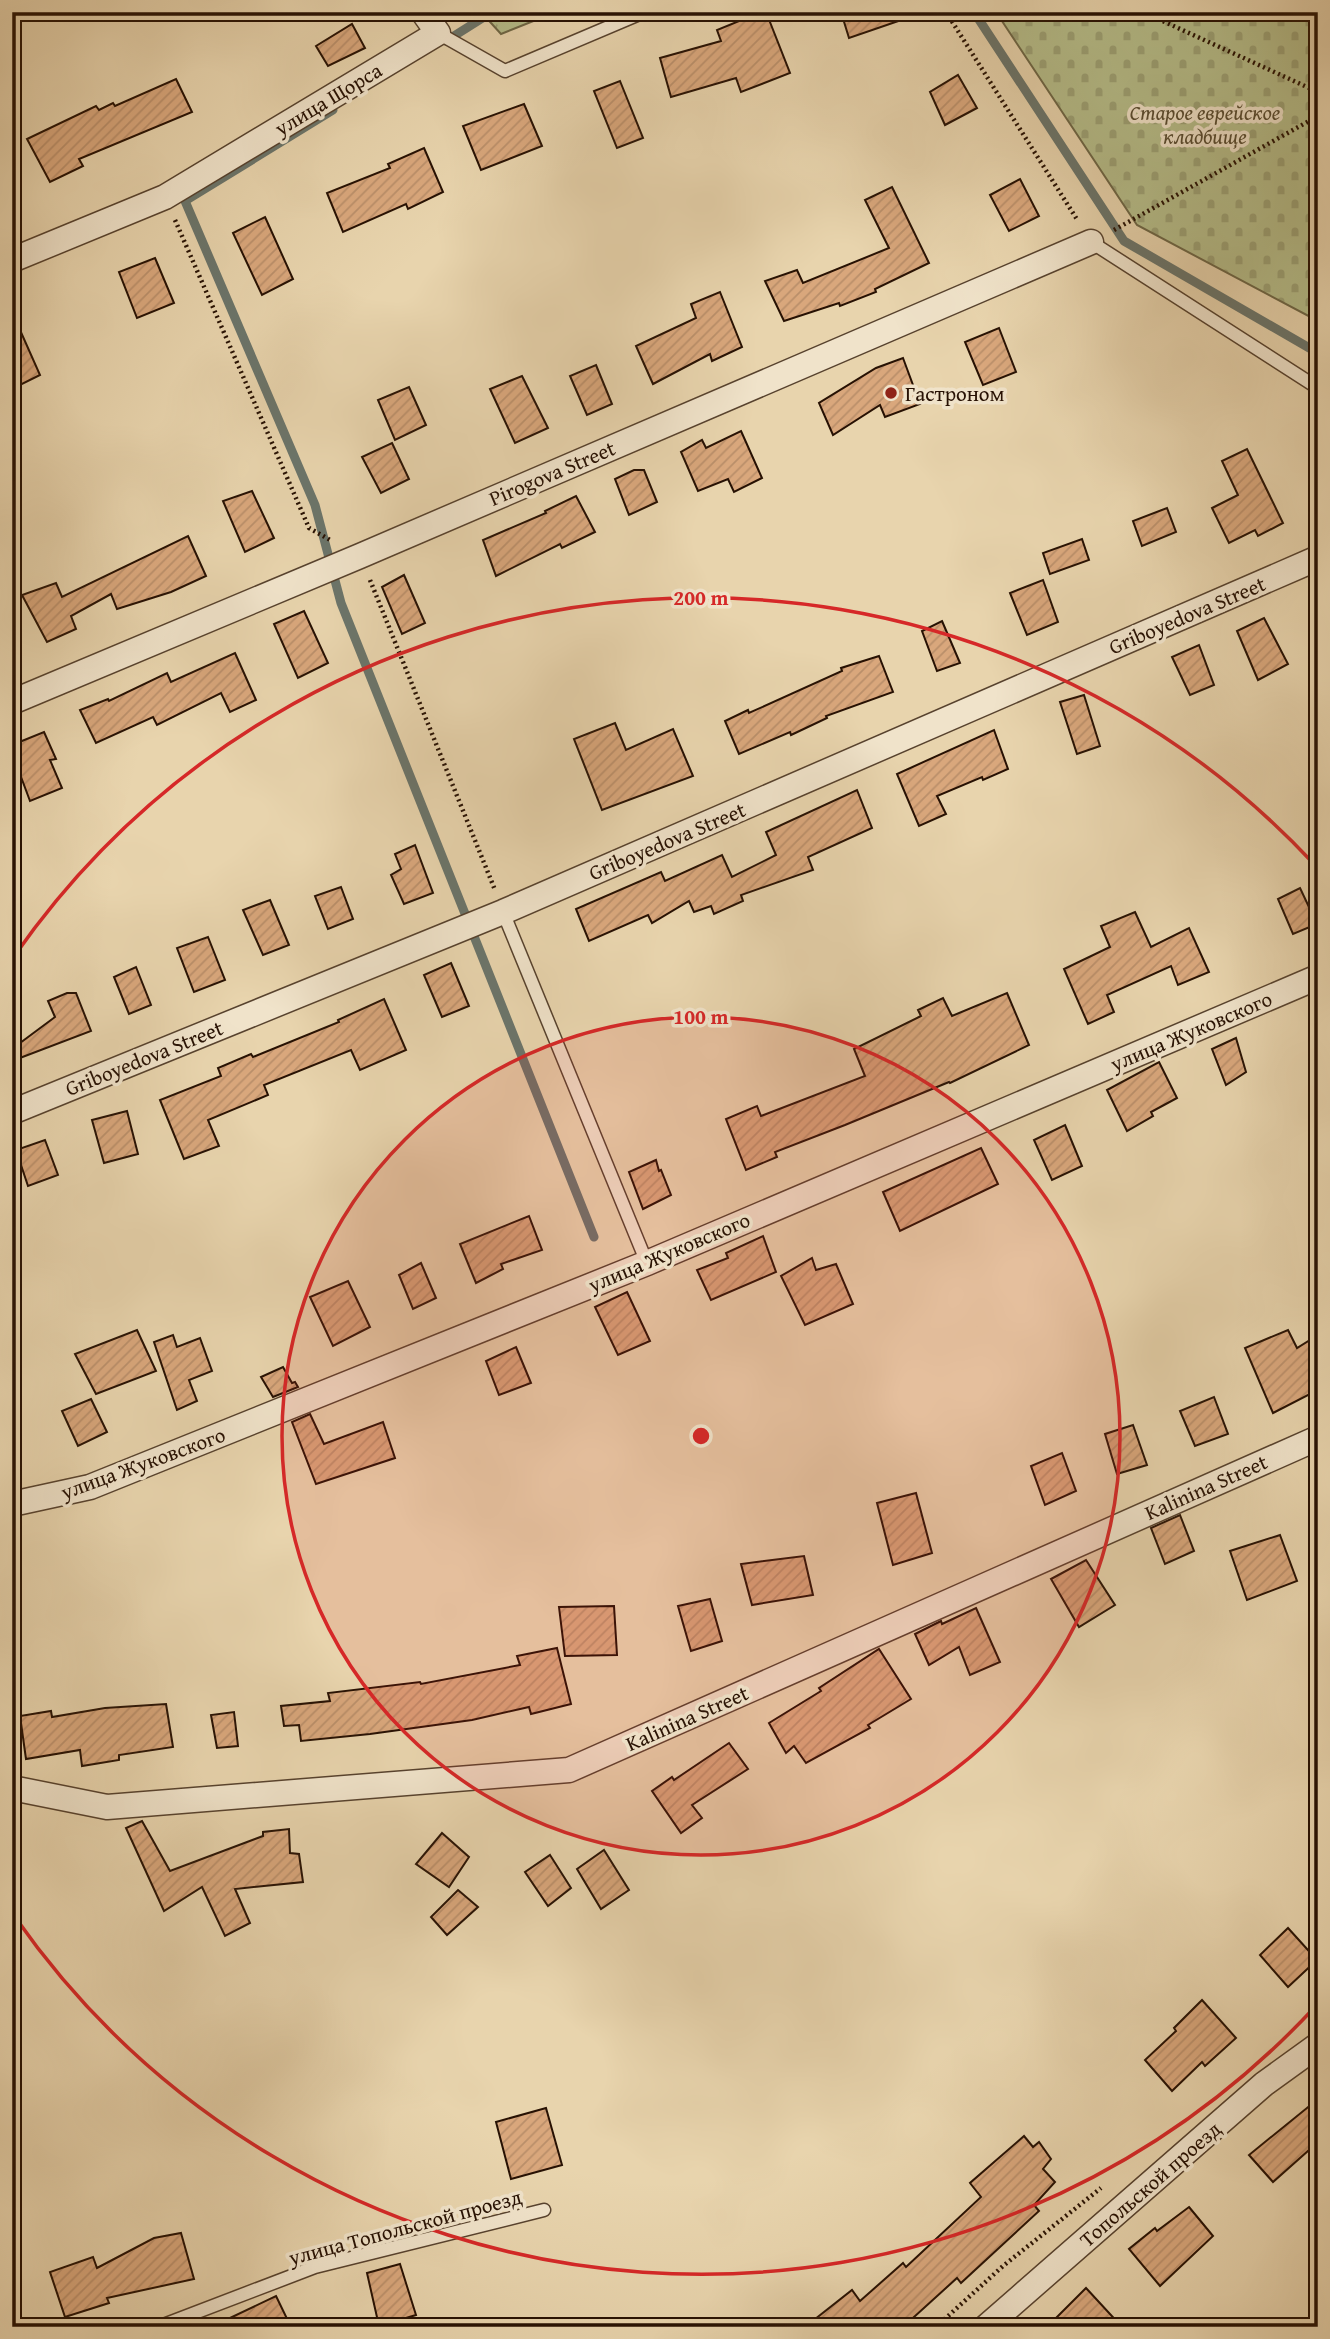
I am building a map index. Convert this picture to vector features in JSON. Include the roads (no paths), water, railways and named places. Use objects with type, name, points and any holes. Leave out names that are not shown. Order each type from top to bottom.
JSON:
[{"type":"street","points":[[423,12],[438,33]]},
{"type":"street","name":"улица Щорса","points":[[12,260],[165,197],[438,33]]},
{"type":"street","name":"Pirogova Street","points":[[12,702],[373,551],[1091,242]]},
{"type":"street","name":"Griboyedova Street","points":[[12,1112],[503,912],[1318,558]]},
{"type":"street","name":"улица Жуковского","points":[[12,1504],[90,1487],[647,1263],[1318,977]]},
{"type":"street","name":"Kalinina Street","points":[[12,1788],[107,1807],[569,1770],[1318,1438]]},
{"type":"street","name":"Топольской проезд","points":[[986,2327],[1264,2084],[1318,2045]]},
{"type":"lane","points":[[438,33],[505,71],[644,12]]},
{"type":"lane","points":[[1091,242],[1318,388]]},
{"type":"lane","points":[[503,912],[647,1263]]},
{"type":"lane","name":"улица Топольской проезд","points":[[158,2327],[315,2267],[544,2210]]},
{"type":"waterway","points":[[446,41],[492,12]]},
{"type":"waterway","points":[[974,12],[1124,241],[1318,353]]},
{"type":"waterway","points":[[333,110],[185,201],[315,505],[341,603],[594,1237]]},
{"type":"place","name":"Гастроном","points":[[891,393]]},
{"type":"park label","name":"Старое еврейское кладбище","points":[[1205,124]]}]
